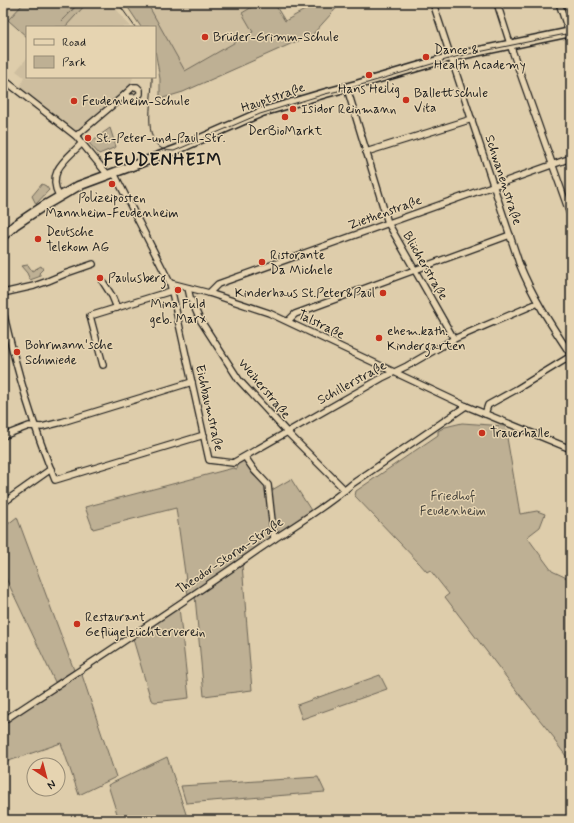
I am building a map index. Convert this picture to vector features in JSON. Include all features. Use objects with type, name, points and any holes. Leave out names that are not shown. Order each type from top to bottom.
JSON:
[{"type":"street","name":"Schwanenstraße","points":[[434,3],[510,236],[526,280],[547,320],[571,355]]},
{"type":"street","points":[[497,3],[552,165],[571,216]]},
{"type":"street","points":[[559,3],[570,35]]},
{"type":"street","name":"Hauptstraße","points":[[3,235],[22,220],[58,196],[78,186],[178,149],[262,112],[451,57],[510,44],[570,35]]},
{"type":"street","points":[[3,80],[76,136],[111,174],[170,282]]},
{"type":"street","name":"Blücherstraße","points":[[347,88],[388,223],[454,339]]},
{"type":"street","points":[[76,136],[121,98]]},
{"type":"street","points":[[366,152],[472,119]]},
{"type":"street","points":[[58,196],[54,184],[56,172],[82,143]]},
{"type":"street","name":"Ziethenstraße","points":[[210,293],[218,284],[571,158]]},
{"type":"street","points":[[288,321],[295,314],[510,236]]},
{"type":"street","points":[[3,293],[34,286],[67,272],[93,264]]},
{"type":"street","points":[[103,282],[112,296],[117,308]]},
{"type":"street","name":"Talstraße","points":[[170,282],[210,293],[269,313],[393,373],[466,406],[571,449]]},
{"type":"street","name":"Eichbaumstraße","points":[[170,282],[209,460],[233,463],[245,457]]},
{"type":"street","name":"Weiherstraße","points":[[188,288],[190,297],[199,318],[239,380],[287,432],[345,490]]},
{"type":"street","points":[[103,365],[90,316],[171,291]]},
{"type":"street","name":"Schillerstraße","points":[[245,457],[454,339],[538,303]]},
{"type":"street","points":[[3,311],[15,360],[38,438],[55,480],[204,435]]},
{"type":"street","points":[[485,414],[488,404],[522,386],[571,355]]},
{"type":"street","points":[[3,436],[30,426],[42,427],[62,422],[192,382]]},
{"type":"street","name":"Theodor-Storm-Straße","points":[[3,721],[339,496],[352,484],[466,406]]},
{"type":"street","points":[[245,457],[254,470],[268,485],[274,539]]},
{"type":"street","points":[[3,504],[51,470]]},
{"type":"shaded area","points":[[3,3],[112,3],[129,26],[26,26],[26,36],[3,14]]},
{"type":"shaded area","name":"Brüder-Grimm-Schule","points":[[165,3],[259,3],[242,13],[253,32],[185,71],[151,11]]},
{"type":"shaded area","name":"Feudenheim-Schule","points":[[26,59],[26,78],[133,78],[131,84],[75,133],[20,88],[24,77],[16,71]]},
{"type":"green space","points":[[24,3],[78,3],[62,21],[79,3],[87,3],[66,26],[26,26],[26,36],[8,20]]},
{"type":"green space","points":[[125,3],[147,3],[185,71],[253,32],[242,13],[259,3],[274,3],[285,21],[317,3],[341,3],[313,34],[183,92],[160,99],[160,79],[156,56],[156,26],[140,26]]},
{"type":"green space","points":[[110,128],[116,147],[99,154],[89,143]]},
{"type":"green space","points":[[42,184],[49,190],[36,204],[32,196]]},
{"type":"green space","points":[[28,265],[32,271],[41,266],[43,269],[39,273],[41,276],[30,280],[27,273],[21,266]]},
{"type":"green space","name":"Friedhof Feudenheim","points":[[462,423],[505,426],[520,514],[537,511],[545,514],[540,527],[527,537],[552,571],[571,580],[571,760],[569,760],[554,740],[555,739],[445,597],[449,594],[430,570],[427,572],[355,496],[356,491],[438,435],[438,431],[445,427]]},
{"type":"green space","points":[[242,460],[245,461],[253,475],[265,485],[266,490],[272,490],[291,479],[312,512],[188,595],[176,508],[93,529],[85,507],[233,468],[237,469],[238,462]]},
{"type":"green space","points":[[17,517],[74,670],[55,682],[3,572],[3,528]]},
{"type":"green space","points":[[242,564],[252,690],[204,696],[195,596]]},
{"type":"green space","points":[[179,607],[189,698],[155,702],[151,700],[133,639],[134,636]]},
{"type":"green space","points":[[81,672],[116,777],[79,795],[61,743],[3,763],[3,724]]},
{"type":"green space","points":[[380,675],[387,689],[302,719],[297,705]]},
{"type":"green space","points":[[167,757],[188,820],[119,820],[108,785]]},
{"type":"green space","points":[[318,777],[325,792],[186,803],[181,786]]},
{"type":"tram line","points":[[118,3],[134,26]]},
{"type":"tram line","points":[[152,78],[150,111],[151,134],[156,143],[163,149],[174,151],[260,114],[325,94],[459,56],[571,33]]},
{"type":"place","name":"Brüder-Grimm-Schule","points":[[205,37]]},
{"type":"place","name":"Dance & Health Academy","points":[[426,57]]},
{"type":"place","name":"Hans Heilig","points":[[369,75]]},
{"type":"place","name":"Ballettschule Vita","points":[[406,100]]},
{"type":"place","name":"Feudenheim-Schule","points":[[74,101]]},
{"type":"place","name":"Isidor Reinmann","points":[[293,109]]},
{"type":"place","name":"DerBioMarkt","points":[[285,117]]},
{"type":"place","name":"St.-Peter-und-Paul-Str.","points":[[88,138]]},
{"type":"place","name":"Polizeiposten Mannheim-Feudenheim","points":[[112,184]]},
{"type":"place","name":"Deutsche Telekom AG","points":[[38,239]]},
{"type":"place","name":"Ristorante Da Michele","points":[[262,262]]},
{"type":"place","name":"Paulusberg","points":[[100,278]]},
{"type":"place","name":"Mina Fuld geb. Marx","points":[[178,290]]},
{"type":"place","name":"Kinderhaus St.Peter&Paul","points":[[383,293]]},
{"type":"place","name":"ehem.kath. Kindergarten","points":[[379,338]]},
{"type":"place","name":"Bohrmann'sche Schmiede","points":[[17,352]]},
{"type":"place","name":"Trauerhalle","points":[[482,433]]},
{"type":"place","name":"Restaurant Geflügelzüchterverein","points":[[77,624]]},
{"type":"district","name":"FEUDENHEIM","points":[[163,160]]}]
